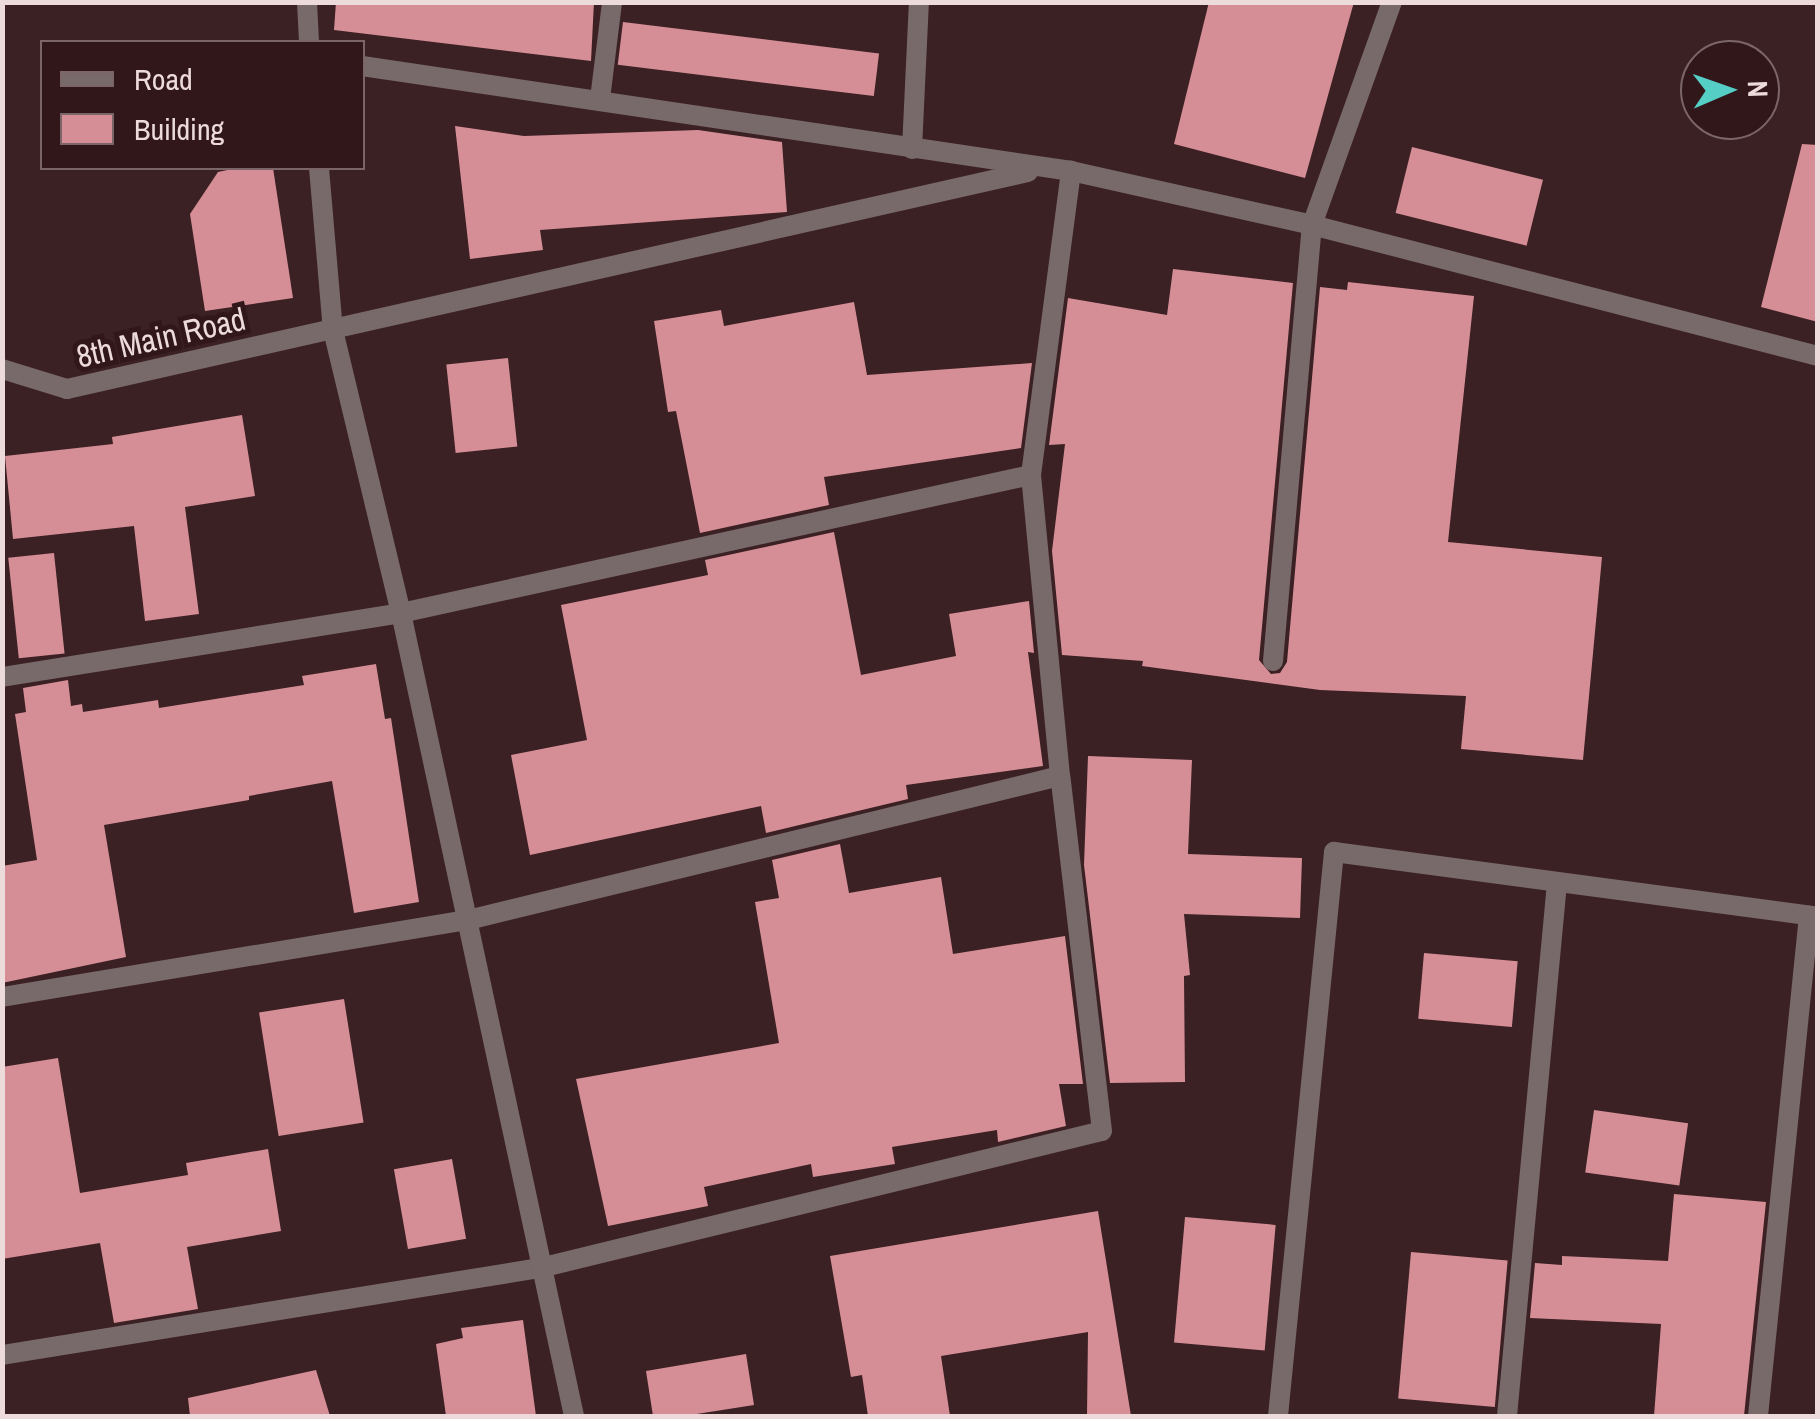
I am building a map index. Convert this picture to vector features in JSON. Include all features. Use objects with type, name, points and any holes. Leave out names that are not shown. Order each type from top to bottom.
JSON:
[{"type":"street","points":[[306,2],[309,40]]},
{"type":"street","points":[[600,100],[612,2]]},
{"type":"street","points":[[912,149],[919,2]]},
{"type":"street","points":[[1273,661],[1312,225],[1392,2]]},
{"type":"street","points":[[365,66],[1072,171],[1312,225],[1818,356]]},
{"type":"street","name":"8th Main Road","points":[[2,369],[67,390],[1042,169]]},
{"type":"street","points":[[319,170],[333,330],[400,613],[574,1416]]},
{"type":"street","points":[[2,1355],[540,1268],[1102,1131],[1060,776],[1031,475],[1072,171]]},
{"type":"street","points":[[2,677],[400,613],[1031,475]]},
{"type":"street","points":[[2,997],[468,920],[1060,776]]},
{"type":"street","points":[[1278,1416],[1334,852],[1813,917],[1758,1416]]},
{"type":"street","points":[[1507,1416],[1557,883]]},
{"type":"building","points":[[336,2],[594,2],[591,61],[334,30]]},
{"type":"building","points":[[1209,2],[1354,2],[1305,178],[1174,144]]},
{"type":"building","points":[[623,22],[879,53],[874,96],[618,65]]},
{"type":"building","points":[[455,126],[524,136],[698,130],[782,142],[787,212],[540,230],[543,250],[470,259]]},
{"type":"building","points":[[1802,144],[1818,145],[1818,322],[1761,307]]},
{"type":"building","points":[[1412,147],[1543,180],[1527,246],[1396,213]]},
{"type":"building","points":[[273,170],[293,298],[205,311],[190,214],[218,172]]},
{"type":"building","points":[[1173,269],[1293,283],[1259,660],[1271,674],[1280,673],[1287,662],[1320,287],[1347,290],[1348,282],[1474,296],[1448,542],[1602,557],[1583,760],[1461,749],[1466,696],[1320,690],[1142,666],[1143,661],[1062,655],[1052,551],[1065,444],[1049,445],[1068,298],[1167,315]]},
{"type":"building","points":[[854,302],[867,375],[1032,363],[1021,448],[824,477],[829,505],[700,533],[676,411],[668,412],[654,321],[721,310],[724,326]]},
{"type":"building","points":[[508,358],[517,447],[456,453],[446,364]]},
{"type":"building","points":[[242,415],[255,496],[185,507],[199,614],[145,621],[134,526],[13,539],[5,456],[113,444],[112,437]]},
{"type":"building","points":[[834,532],[861,675],[956,656],[949,614],[1029,601],[1034,653],[1028,652],[1043,766],[906,785],[908,799],[766,833],[761,806],[530,855],[511,755],[587,740],[561,605],[708,575],[705,560]]},
{"type":"building","points":[[54,553],[65,653],[19,658],[8,558]]},
{"type":"building","points":[[376,664],[385,719],[391,718],[419,902],[354,913],[332,781],[249,796],[249,800],[104,825],[126,957],[2,983],[2,866],[37,860],[15,714],[26,712],[23,688],[68,680],[71,706],[82,704],[83,712],[158,700],[159,708],[304,685],[302,676]]},
{"type":"building","points":[[1088,756],[1192,760],[1188,854],[1302,858],[1300,918],[1184,914],[1190,975],[1184,976],[1185,1082],[1110,1083],[1084,865]]},
{"type":"building","points":[[840,844],[849,893],[941,877],[953,954],[1065,936],[1083,1084],[1059,1084],[1066,1126],[998,1142],[997,1130],[892,1147],[895,1164],[813,1177],[811,1164],[704,1187],[708,1206],[608,1226],[576,1079],[779,1043],[755,902],[779,898],[772,860]]},
{"type":"building","points":[[1424,953],[1518,961],[1512,1027],[1418,1019]]},
{"type":"building","points":[[344,999],[364,1122],[279,1136],[259,1012]]},
{"type":"building","points":[[58,1058],[80,1193],[188,1175],[186,1163],[268,1149],[281,1231],[187,1247],[198,1309],[114,1323],[100,1243],[2,1259],[2,1067]]},
{"type":"building","points":[[1594,1110],[1688,1123],[1679,1186],[1585,1172]]},
{"type":"building","points":[[452,1159],[466,1239],[408,1249],[394,1169]]},
{"type":"building","points":[[1674,1194],[1766,1202],[1744,1416],[1654,1416],[1661,1324],[1530,1318],[1535,1263],[1562,1265],[1562,1256],[1668,1261]]},
{"type":"building","points":[[1098,1211],[1131,1416],[1087,1416],[1088,1332],[941,1356],[950,1416],[868,1416],[862,1375],[851,1377],[830,1256]]},
{"type":"building","points":[[1185,1217],[1276,1225],[1265,1350],[1174,1343]]},
{"type":"building","points":[[1411,1252],[1508,1260],[1495,1407],[1398,1398]]},
{"type":"building","points":[[523,1320],[536,1416],[446,1416],[436,1344],[463,1338],[461,1328]]},
{"type":"building","points":[[746,1354],[754,1405],[684,1416],[653,1416],[646,1371]]},
{"type":"building","points":[[316,1370],[330,1416],[190,1416],[188,1398]]}]
